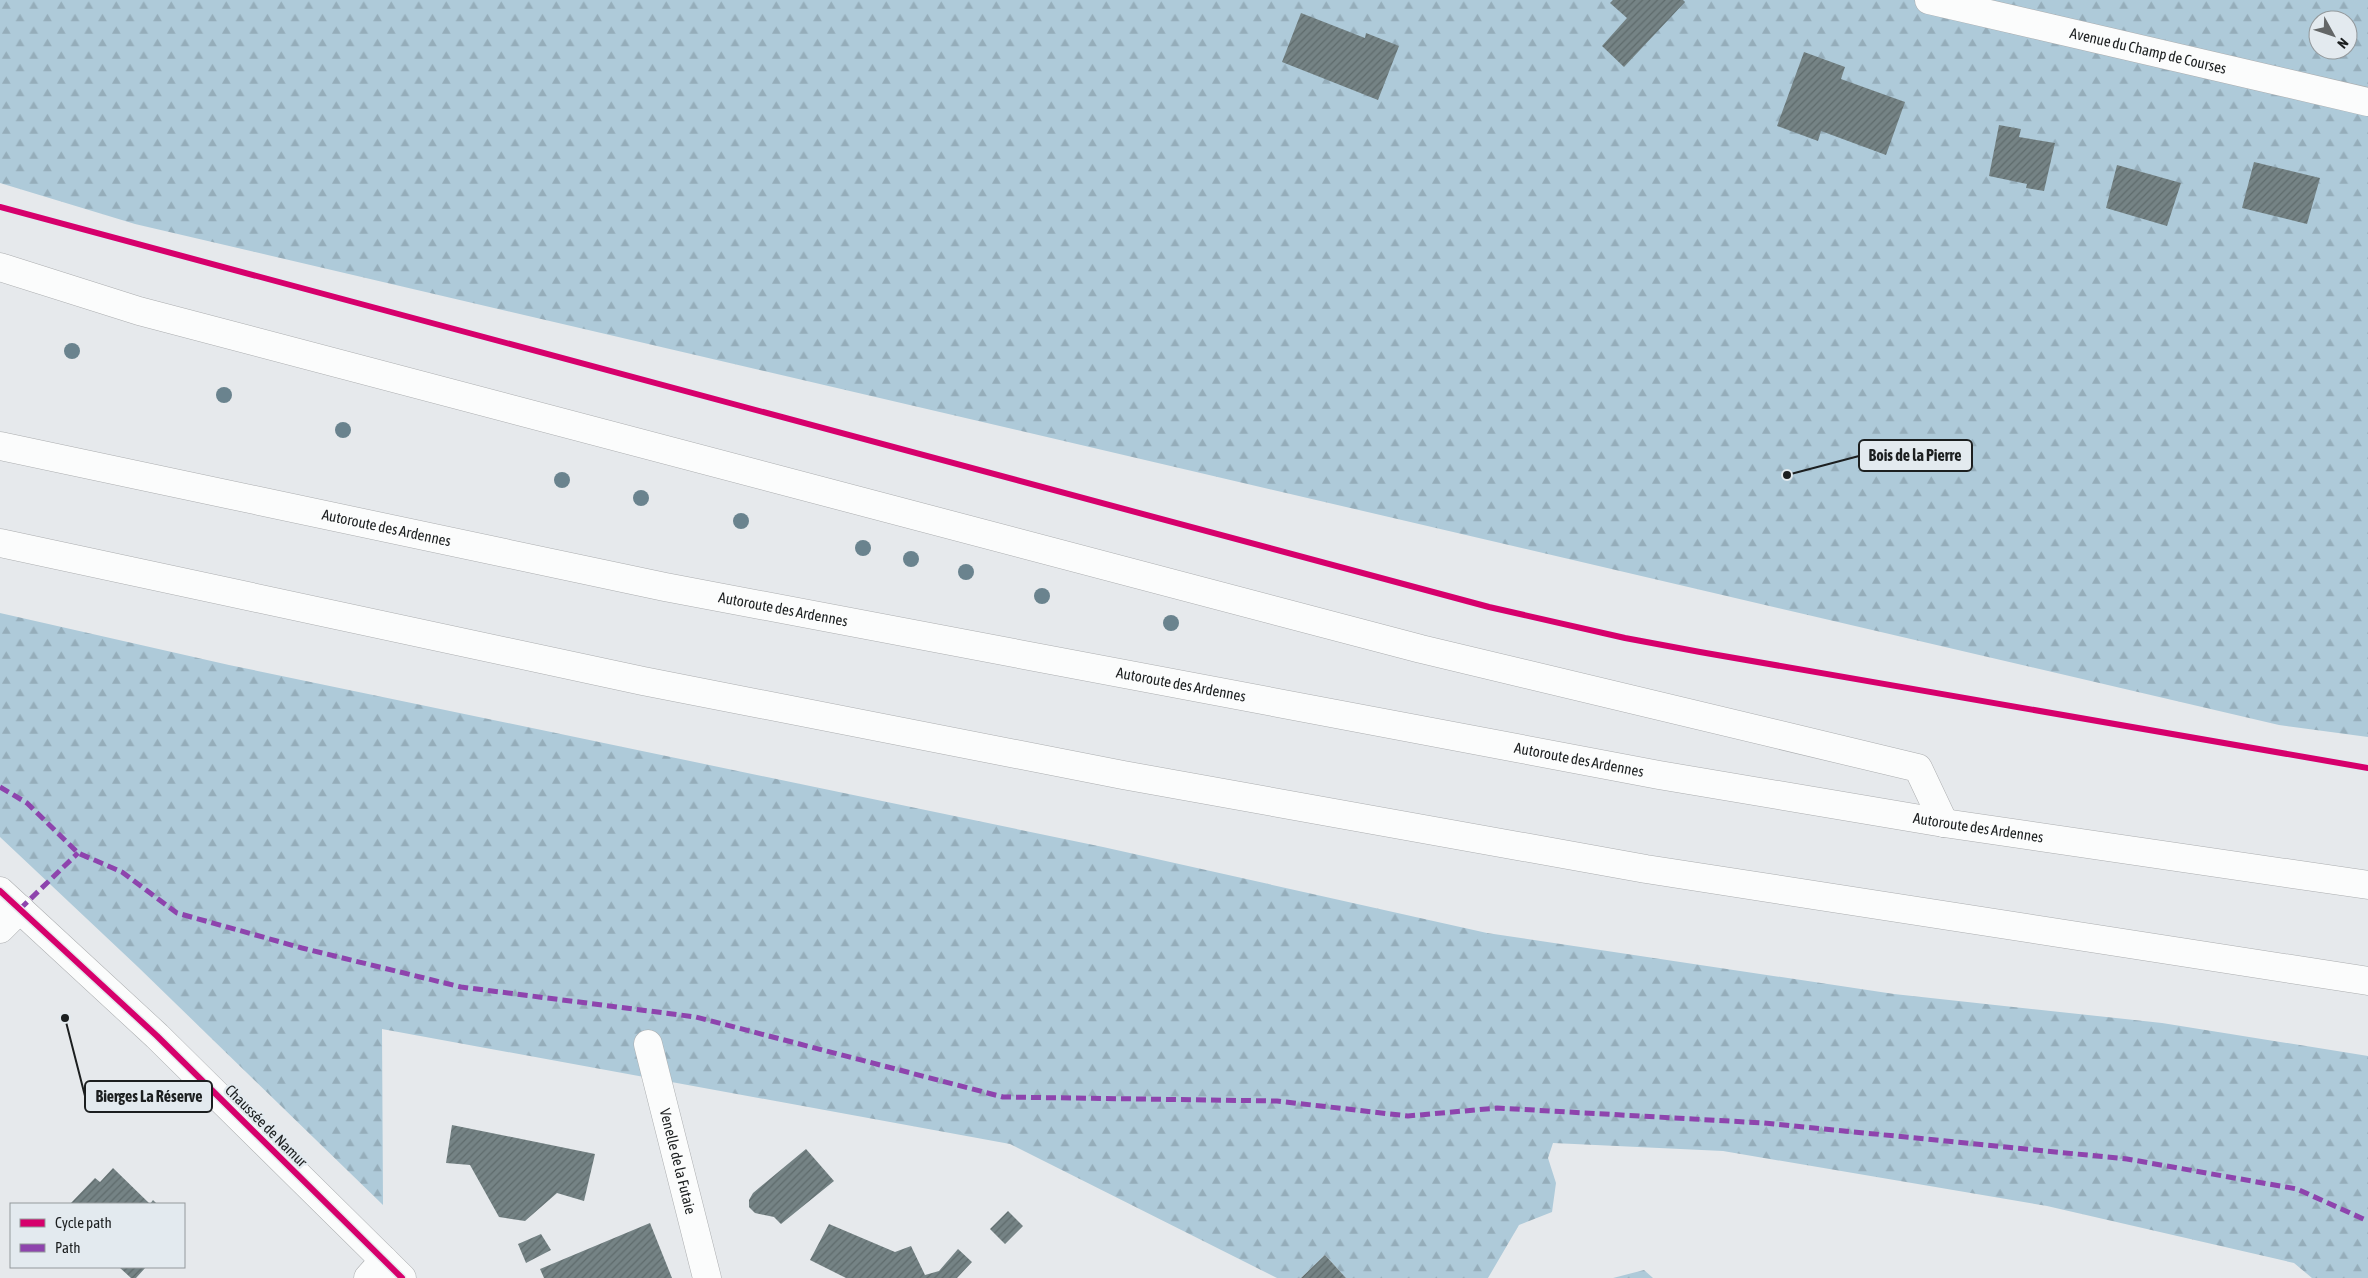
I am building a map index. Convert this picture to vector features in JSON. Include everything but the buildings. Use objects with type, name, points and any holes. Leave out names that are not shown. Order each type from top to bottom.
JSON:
[{"type":"main road","name":"Avenue du Champ de Courses","points":[[1929,0],[2368,102]]},
{"type":"main road","points":[[0,267],[139,311],[1402,644],[1918,768],[1944,824]]},
{"type":"main road","name":"Autoroute des Ardennes","points":[[0,446],[665,587],[1659,775],[1944,824],[2368,885]]},
{"type":"main road","points":[[0,543],[643,681],[1122,774],[1646,869],[2368,982]]},
{"type":"main road","name":"Chaussée de Namur","points":[[0,891],[157,1036],[385,1272]]},
{"type":"main road","points":[[0,929],[20,909]]},
{"type":"main road","name":"Venelle de la Futaie","points":[[648,1044],[707,1278]]},
{"type":"green space","points":[[0,0],[2368,0],[2368,737],[2279,725],[135,224],[0,183]]},
{"type":"green space","points":[[0,613],[229,665],[1103,847],[1487,933],[1894,994],[2162,1023],[2368,1056],[2368,1278],[2312,1278],[2294,1263],[2047,1206],[1723,1151],[1553,1143],[1548,1158],[1556,1183],[1552,1212],[1519,1225],[1488,1278],[1346,1278],[1325,1255],[1301,1278],[1277,1278],[1010,1144],[382,1029],[383,1205],[138,967],[0,837]]},
{"type":"green space","points":[[1644,1270],[1653,1278],[1613,1278]]},
{"type":"marked path","points":[[0,787],[27,803],[78,853],[122,872],[177,913],[302,948],[461,987],[696,1017],[1003,1097],[1277,1101],[1408,1116],[1497,1108],[1764,1123],[2127,1159],[2297,1189],[2368,1221]]},
{"type":"marked path","points":[[20,909],[78,853]]},
{"type":"cycle path","points":[[0,207],[1489,607],[1625,638],[1700,652],[2368,768]]},
{"type":"cycle path","points":[[0,891],[157,1036],[402,1278]]},
{"type":"place","name":"Bois de la Pierre","points":[[1787,475]]},
{"type":"place","name":"Bierges La Réserve","points":[[65,1018]]}]
